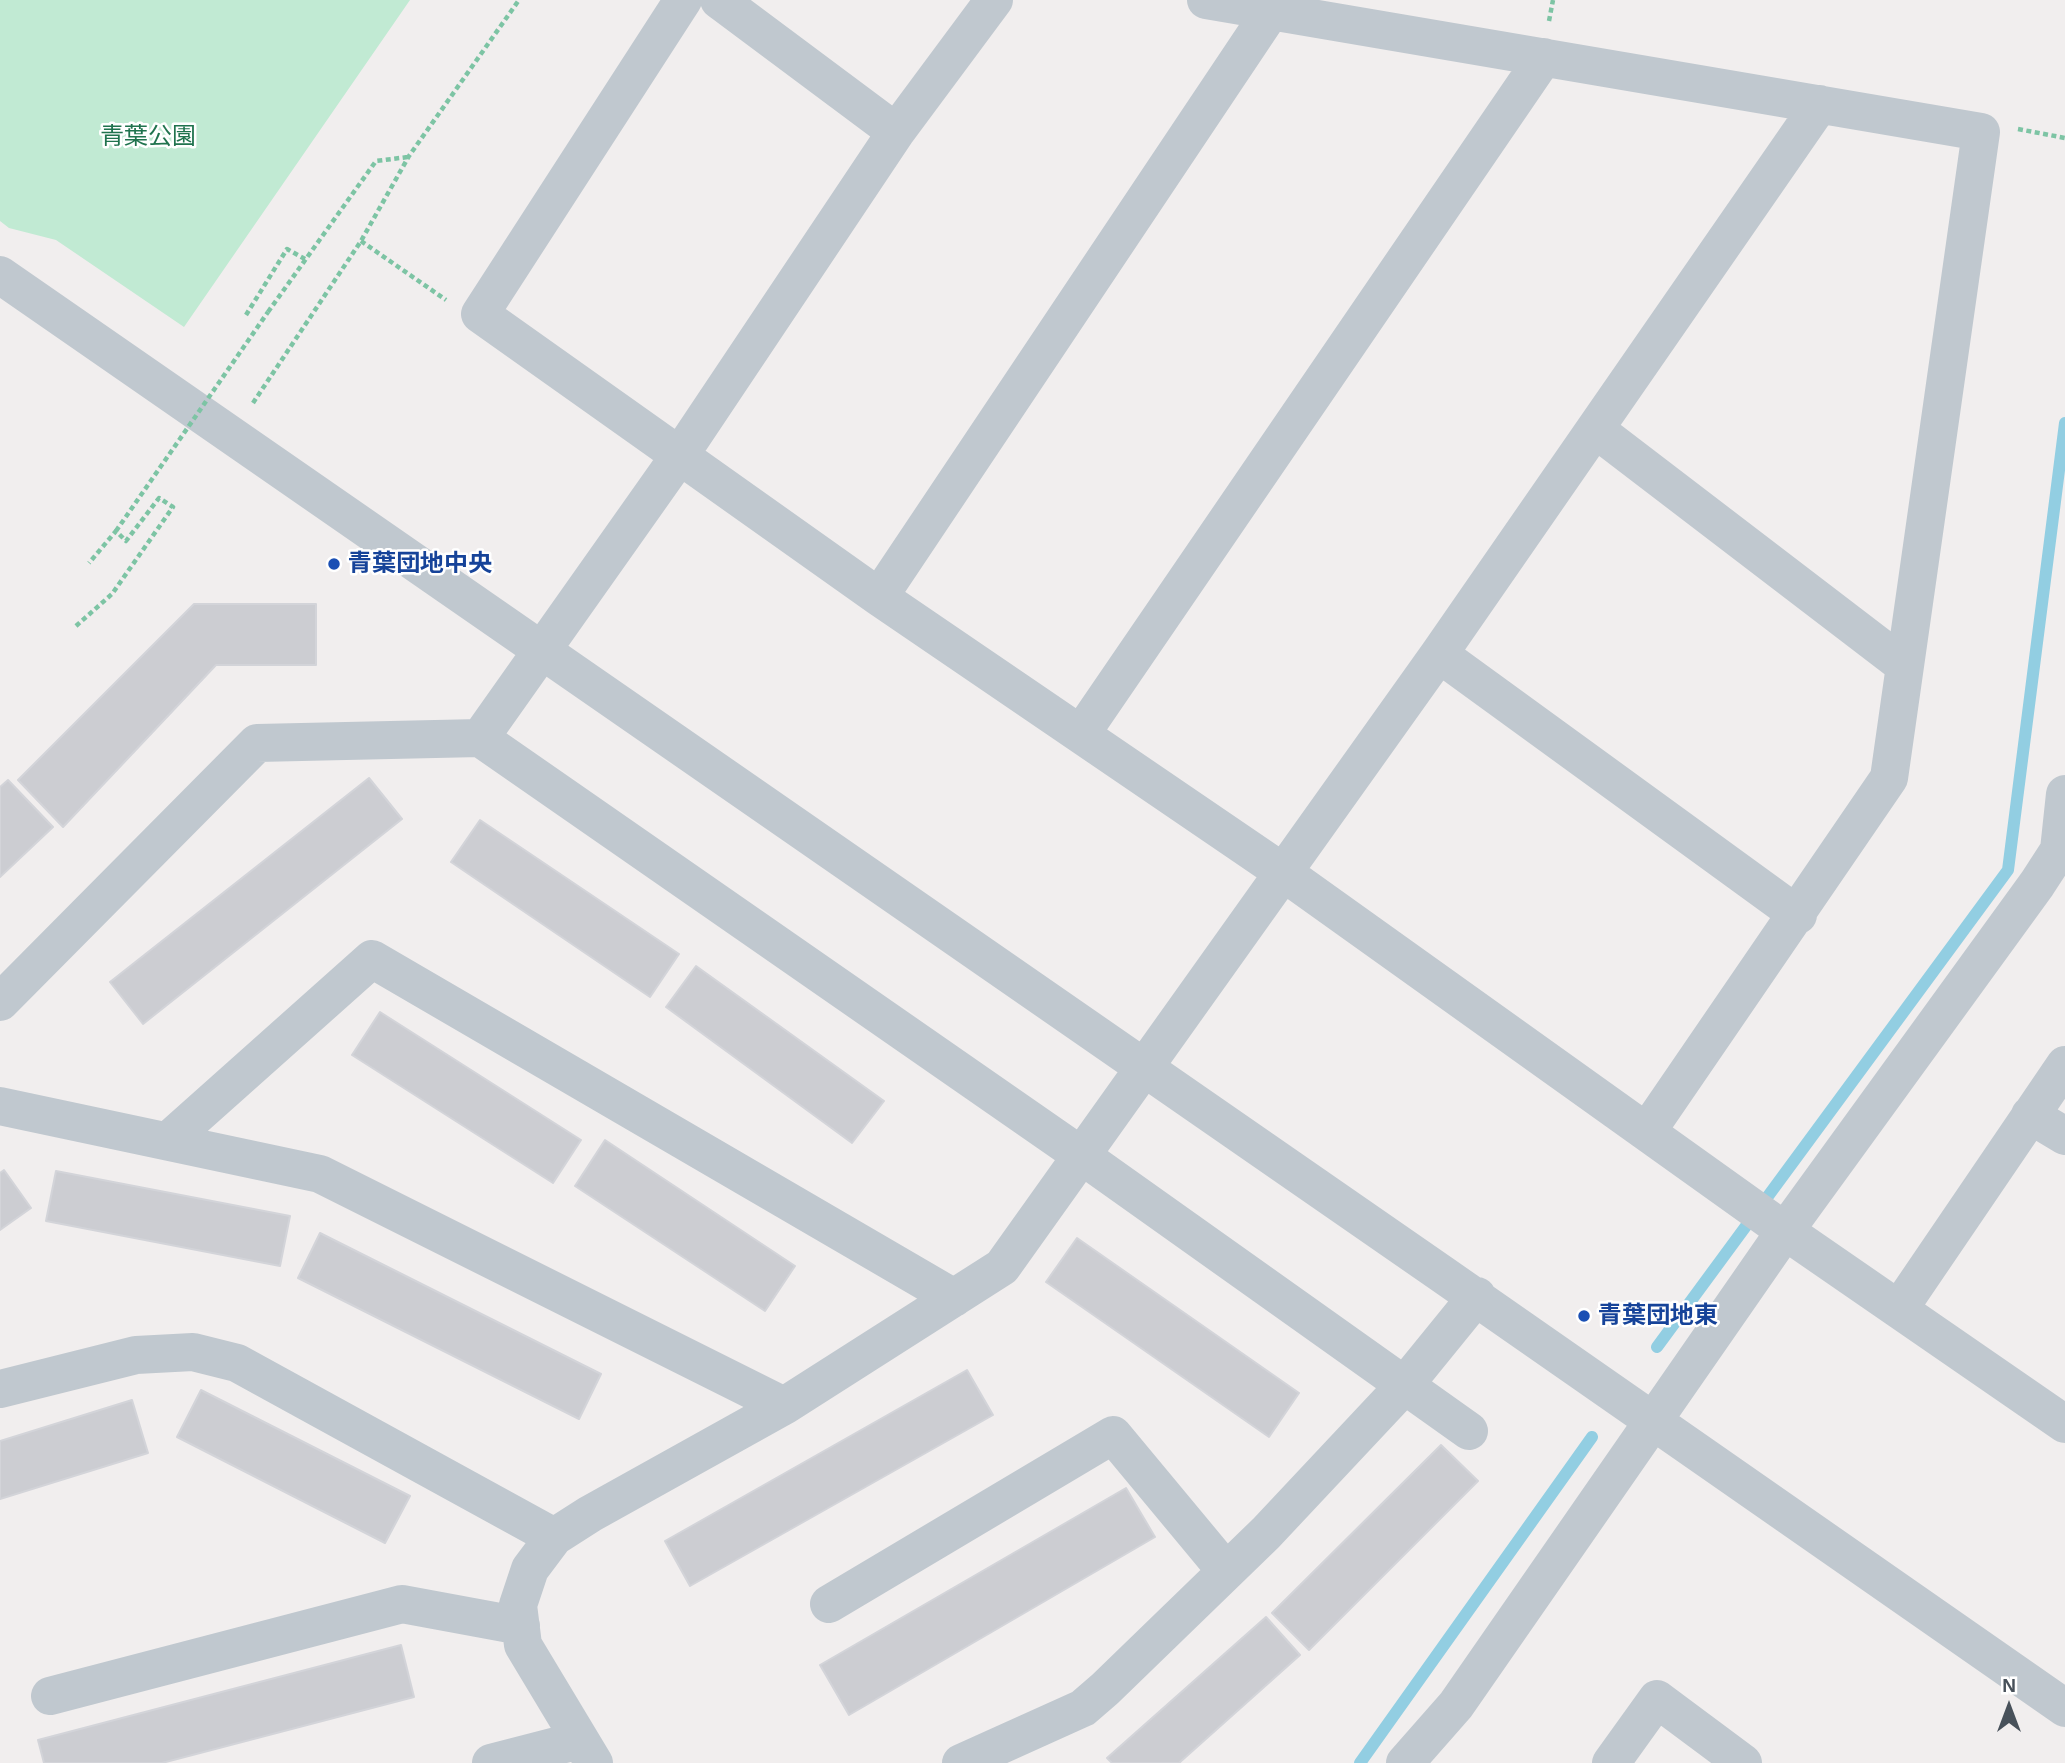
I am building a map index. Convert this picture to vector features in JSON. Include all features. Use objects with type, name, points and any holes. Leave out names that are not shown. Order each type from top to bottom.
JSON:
[{"type":"street","points":[[683,0],[480,314],[879,597],[1283,873],[1648,1130],[1785,1231],[2065,1423]]},
{"type":"street","points":[[719,0],[896,132]]},
{"type":"street","points":[[480,738],[680,455],[896,132],[994,0]]},
{"type":"street","points":[[1206,0],[1981,132],[1889,778],[1798,915],[1648,1130]]},
{"type":"street","points":[[879,597],[1271,11]]},
{"type":"street","points":[[1082,734],[1544,57]]},
{"type":"street","points":[[491,1763],[587,1751],[523,1645],[518,1605],[530,1569],[554,1537],[784,1406],[1002,1267],[1439,654],[1820,104]]},
{"type":"street","points":[[0,275],[1143,1070],[1477,1296],[2065,1708]]},
{"type":"street","points":[[1595,429],[1905,666]]},
{"type":"street","points":[[1439,654],[1798,915]]},
{"type":"street","points":[[0,1002],[257,743],[480,738],[1082,1156],[1403,1387],[1469,1431]]},
{"type":"street","points":[[1405,1763],[1455,1705],[1785,1231],[2051,890],[2059,850],[2065,794]]},
{"type":"street","points":[[169,1140],[372,959],[954,1298]]},
{"type":"street","points":[[1899,1309],[2065,1065]]},
{"type":"street","points":[[0,1106],[320,1174],[784,1406]]},
{"type":"street","points":[[2030,1115],[2065,1136]]},
{"type":"street","points":[[961,1763],[1083,1708],[1226,1571],[1403,1387],[1477,1296]]},
{"type":"street","points":[[0,1390],[136,1355],[193,1352],[237,1363],[554,1537]]},
{"type":"street","points":[[829,1604],[1112,1435],[1226,1571]]},
{"type":"street","points":[[50,1696],[402,1604],[521,1626]]},
{"type":"street","points":[[1611,1763],[1657,1699],[1743,1763]]},
{"type":"path","points":[[253,403],[361,241],[409,156],[519,0]]},
{"type":"path","points":[[89,563],[116,531],[376,161],[409,156]]},
{"type":"path","points":[[361,241],[458,308],[480,314]]},
{"type":"path","points":[[246,315],[287,249],[305,259]]},
{"type":"path","points":[[76,626],[112,594],[173,507],[159,498],[126,541],[116,531]]},
{"type":"green space","name":"青葉公園","points":[[0,0],[410,0],[184,327],[56,240],[9,228],[0,221]]},
{"type":"building","points":[[194,604],[316,604],[316,665],[216,665],[63,827],[18,780]]},
{"type":"building","points":[[369,778],[402,819],[143,1024],[110,982]]},
{"type":"building","points":[[8,780],[53,827],[0,877],[0,787]]},
{"type":"building","points":[[480,820],[679,954],[650,997],[451,862]]},
{"type":"building","points":[[696,966],[884,1101],[852,1143],[666,1007]]},
{"type":"building","points":[[380,1012],[581,1140],[553,1183],[352,1055]]},
{"type":"building","points":[[605,1140],[795,1266],[765,1311],[575,1186]]},
{"type":"building","points":[[4,1170],[31,1208],[0,1230],[0,1173]]},
{"type":"building","points":[[56,1171],[290,1216],[280,1266],[46,1221]]},
{"type":"building","points":[[320,1233],[601,1374],[579,1419],[298,1278]]},
{"type":"building","points":[[1077,1238],[1299,1393],[1269,1437],[1046,1282]]},
{"type":"building","points":[[967,1370],[993,1415],[690,1586],[665,1541]]},
{"type":"building","points":[[201,1390],[410,1496],[385,1543],[177,1437]]},
{"type":"building","points":[[132,1400],[148,1453],[0,1499],[0,1441]]},
{"type":"building","points":[[1441,1445],[1478,1481],[1309,1650],[1272,1613]]},
{"type":"building","points":[[1126,1488],[1155,1537],[849,1715],[820,1665]]},
{"type":"building","points":[[1266,1617],[1300,1655],[1179,1763],[1112,1763],[1107,1758]]},
{"type":"building","points":[[401,1645],[414,1697],[162,1763],[44,1763],[38,1740]]},
{"type":"waterway","points":[[1657,1347],[2008,870],[2065,423]]},
{"type":"waterway","points":[[1360,1763],[1592,1437]]},
{"type":"place","name":"青葉団地中央","points":[[334,564]]},
{"type":"place","name":"青葉団地東","points":[[1584,1316]]}]
